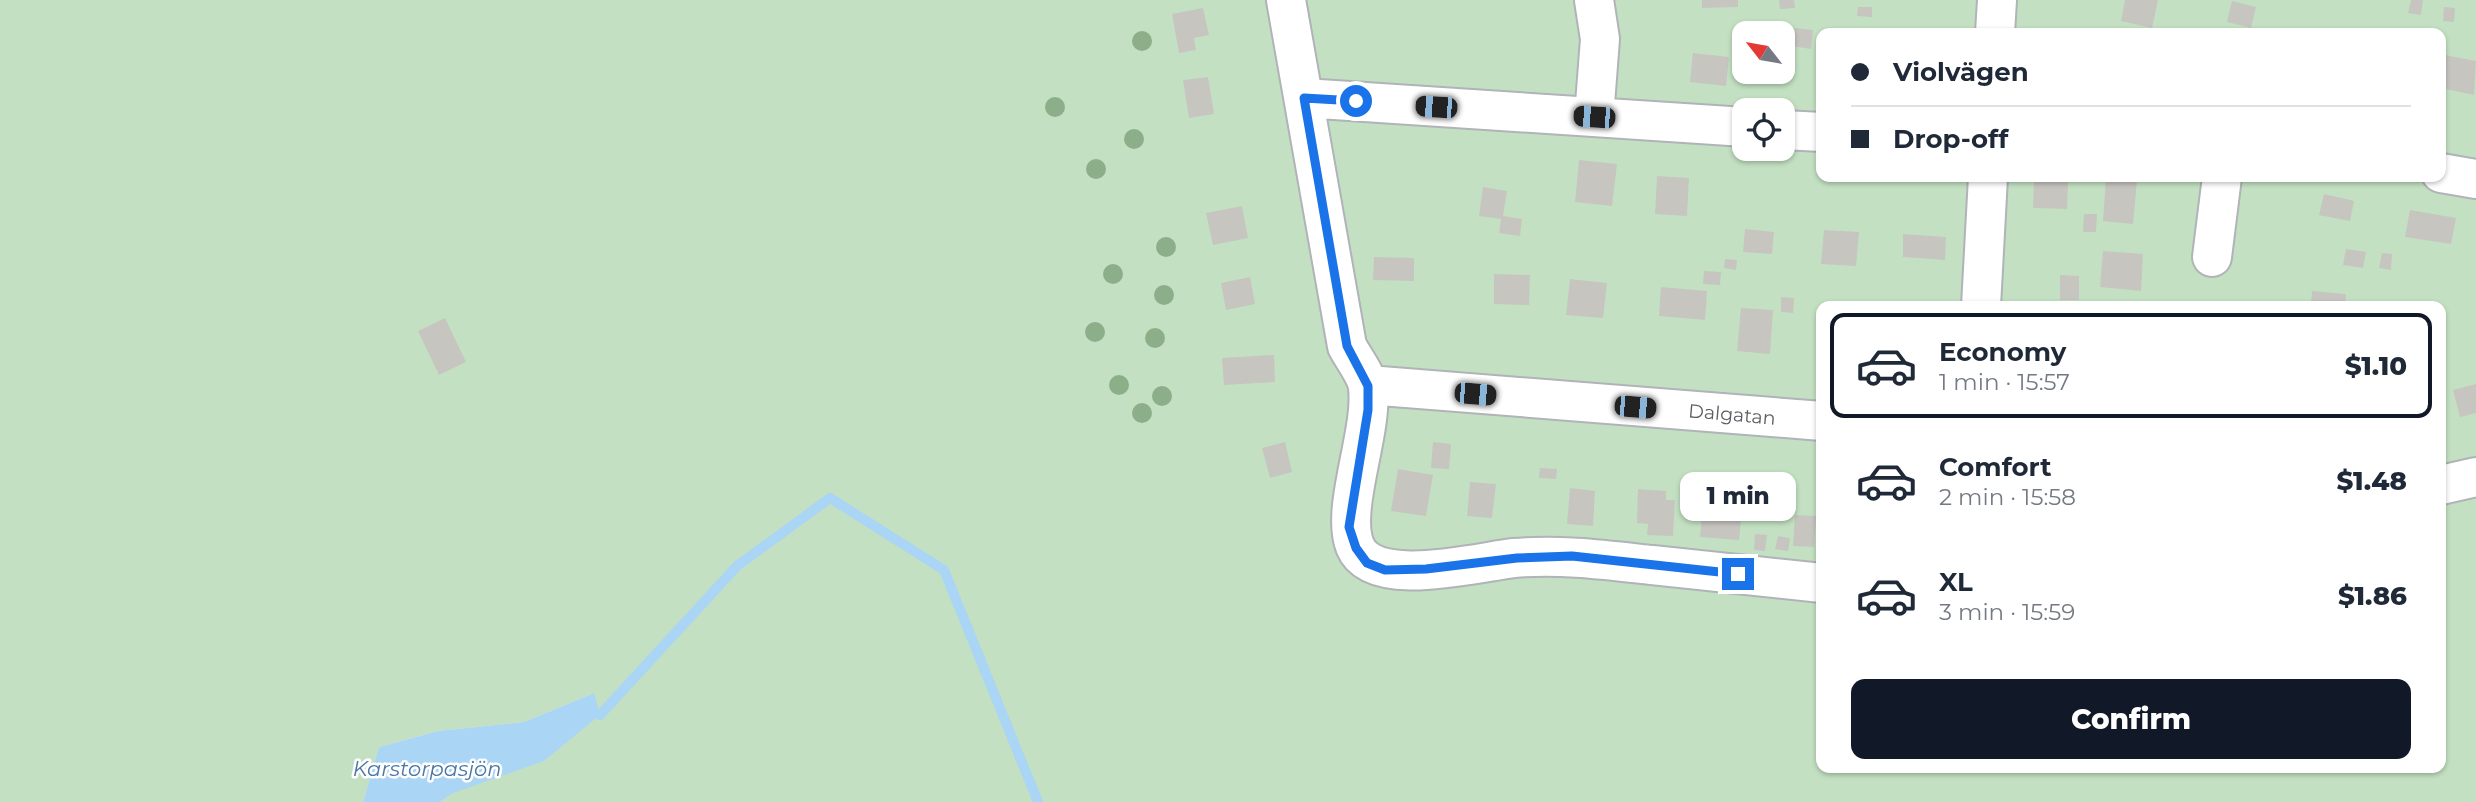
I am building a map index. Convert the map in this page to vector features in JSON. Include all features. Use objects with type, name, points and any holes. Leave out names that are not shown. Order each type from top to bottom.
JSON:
[{"type":"lane","points":[[1286,0],[1347,346],[1368,386],[1368,410],[1349,527],[1356,548],[1367,563],[1385,570],[1426,569],[1517,558],[1572,556],[1816,582]]},
{"type":"lane","points":[[1594,0],[1600,39],[1594,117]]},
{"type":"lane","points":[[1996,28],[1997,0]]},
{"type":"lane","points":[[1304,98],[1732,126]]},
{"type":"lane","points":[[1795,131],[1816,132]]},
{"type":"lane","points":[[2446,174],[2476,179]]},
{"type":"lane","points":[[1981,301],[1988,182]]},
{"type":"lane","points":[[2212,257],[2221,182]]},
{"type":"lane","name":"Dalgatan","points":[[1368,386],[1816,421]]},
{"type":"lane","points":[[2446,484],[2476,477]]},
{"type":"green space","points":[[0,0],[2476,0],[2476,802],[440,802],[594,693],[524,722],[438,731],[379,747],[363,802],[0,802]]},
{"type":"water","name":"Karstorpasjön","points":[[594,693],[600,715],[544,761],[453,793],[440,802],[363,802],[379,747],[438,731],[524,722]]},
{"type":"building","points":[[1702,0],[1738,0],[1738,7],[1702,8]]},
{"type":"building","points":[[1779,0],[1794,0],[1795,8],[1780,9]]},
{"type":"building","points":[[2125,0],[2158,0],[2152,28],[2121,21]]},
{"type":"building","points":[[2411,0],[2423,0],[2421,15],[2408,13]]},
{"type":"building","points":[[2232,1],[2256,7],[2251,28],[2227,22]]},
{"type":"building","points":[[1858,7],[1872,7],[1872,17],[1857,16]]},
{"type":"building","points":[[2444,7],[2455,8],[2454,22],[2443,21]]},
{"type":"building","points":[[1203,8],[1209,35],[1194,38],[1196,50],[1179,53],[1172,14]]},
{"type":"building","points":[[1796,28],[1813,30],[1811,49],[1796,47]]},
{"type":"building","points":[[1693,53],[1729,57],[1726,86],[1690,82]]},
{"type":"building","points":[[2446,55],[2476,61],[2474,95],[2446,89]]},
{"type":"building","points":[[1208,77],[1214,114],[1189,118],[1183,80]]},
{"type":"building","points":[[1579,160],[1617,164],[1612,206],[1575,202]]},
{"type":"building","points":[[1657,176],[1689,178],[1687,216],[1655,214]]},
{"type":"building","points":[[2034,182],[2068,182],[2067,209],[2033,208]]},
{"type":"building","points":[[2106,182],[2137,182],[2133,224],[2103,221]]},
{"type":"building","points":[[1483,187],[1507,191],[1503,216],[1522,219],[1520,236],[1499,233],[1501,219],[1479,216]]},
{"type":"building","points":[[2324,194],[2354,201],[2350,221],[2319,215]]},
{"type":"building","points":[[1242,206],[1248,238],[1213,245],[1206,213]]},
{"type":"building","points":[[2410,210],[2456,218],[2451,244],[2405,237]]},
{"type":"building","points":[[2084,214],[2097,214],[2096,232],[2083,232]]},
{"type":"building","points":[[1745,229],[1774,232],[1772,254],[1743,252]]},
{"type":"building","points":[[1824,230],[1859,232],[1856,266],[1821,264]]},
{"type":"building","points":[[1903,234],[1946,237],[1945,260],[1903,257]]},
{"type":"building","points":[[2346,249],[2366,252],[2363,268],[2343,265]]},
{"type":"building","points":[[2103,251],[2143,254],[2141,291],[2100,287]]},
{"type":"building","points":[[2382,253],[2392,254],[2391,270],[2379,268]]},
{"type":"building","points":[[1374,257],[1414,258],[1414,281],[1373,280]]},
{"type":"building","points":[[1725,259],[1737,260],[1736,270],[1724,268]]},
{"type":"building","points":[[1704,271],[1721,272],[1720,285],[1703,284]]},
{"type":"building","points":[[1494,274],[1530,275],[1529,305],[1494,304]]},
{"type":"building","points":[[2060,275],[2079,276],[2079,300],[2060,300]]},
{"type":"building","points":[[1250,277],[1255,304],[1226,310],[1221,283]]},
{"type":"building","points":[[1570,279],[1607,283],[1603,318],[1566,315]]},
{"type":"building","points":[[1661,287],[1707,291],[1705,320],[1659,316]]},
{"type":"building","points":[[2312,291],[2346,294],[2345,301],[2311,301]]},
{"type":"building","points":[[1781,297],[1794,298],[1793,313],[1781,312]]},
{"type":"building","points":[[1741,308],[1773,310],[1770,354],[1737,351]]},
{"type":"building","points":[[445,318],[466,362],[439,375],[418,331]]},
{"type":"building","points":[[1274,355],[1275,382],[1224,385],[1222,358]]},
{"type":"building","points":[[2476,384],[2476,413],[2460,417],[2453,390]]},
{"type":"building","points":[[1285,442],[1292,472],[1270,478],[1262,448]]},
{"type":"building","points":[[1433,442],[1451,444],[1449,469],[1431,468]]},
{"type":"building","points":[[1540,468],[1557,469],[1556,479],[1539,478]]},
{"type":"building","points":[[1398,469],[1433,475],[1426,516],[1391,511]]},
{"type":"building","points":[[1470,482],[1496,484],[1492,518],[1467,516]]},
{"type":"building","points":[[1570,488],[1595,491],[1593,526],[1567,524]]},
{"type":"building","points":[[1638,489],[1666,491],[1666,500],[1675,500],[1673,536],[1647,535],[1648,524],[1637,523]]},
{"type":"building","points":[[1703,503],[1742,507],[1739,540],[1700,537]]},
{"type":"building","points":[[1795,515],[1816,516],[1814,547],[1793,546]]},
{"type":"building","points":[[1755,534],[1767,535],[1765,551],[1754,550]]},
{"type":"building","points":[[1778,536],[1790,538],[1788,551],[1775,549]]},
{"type":"waterway","points":[[600,715],[737,566],[830,498],[944,570],[1038,802]]},
{"type":"route","points":[[1356,101],[1304,98],[1347,346],[1368,386],[1368,410],[1349,527],[1356,548],[1367,563],[1385,570],[1426,569],[1517,558],[1572,556],[1738,574]]}]
